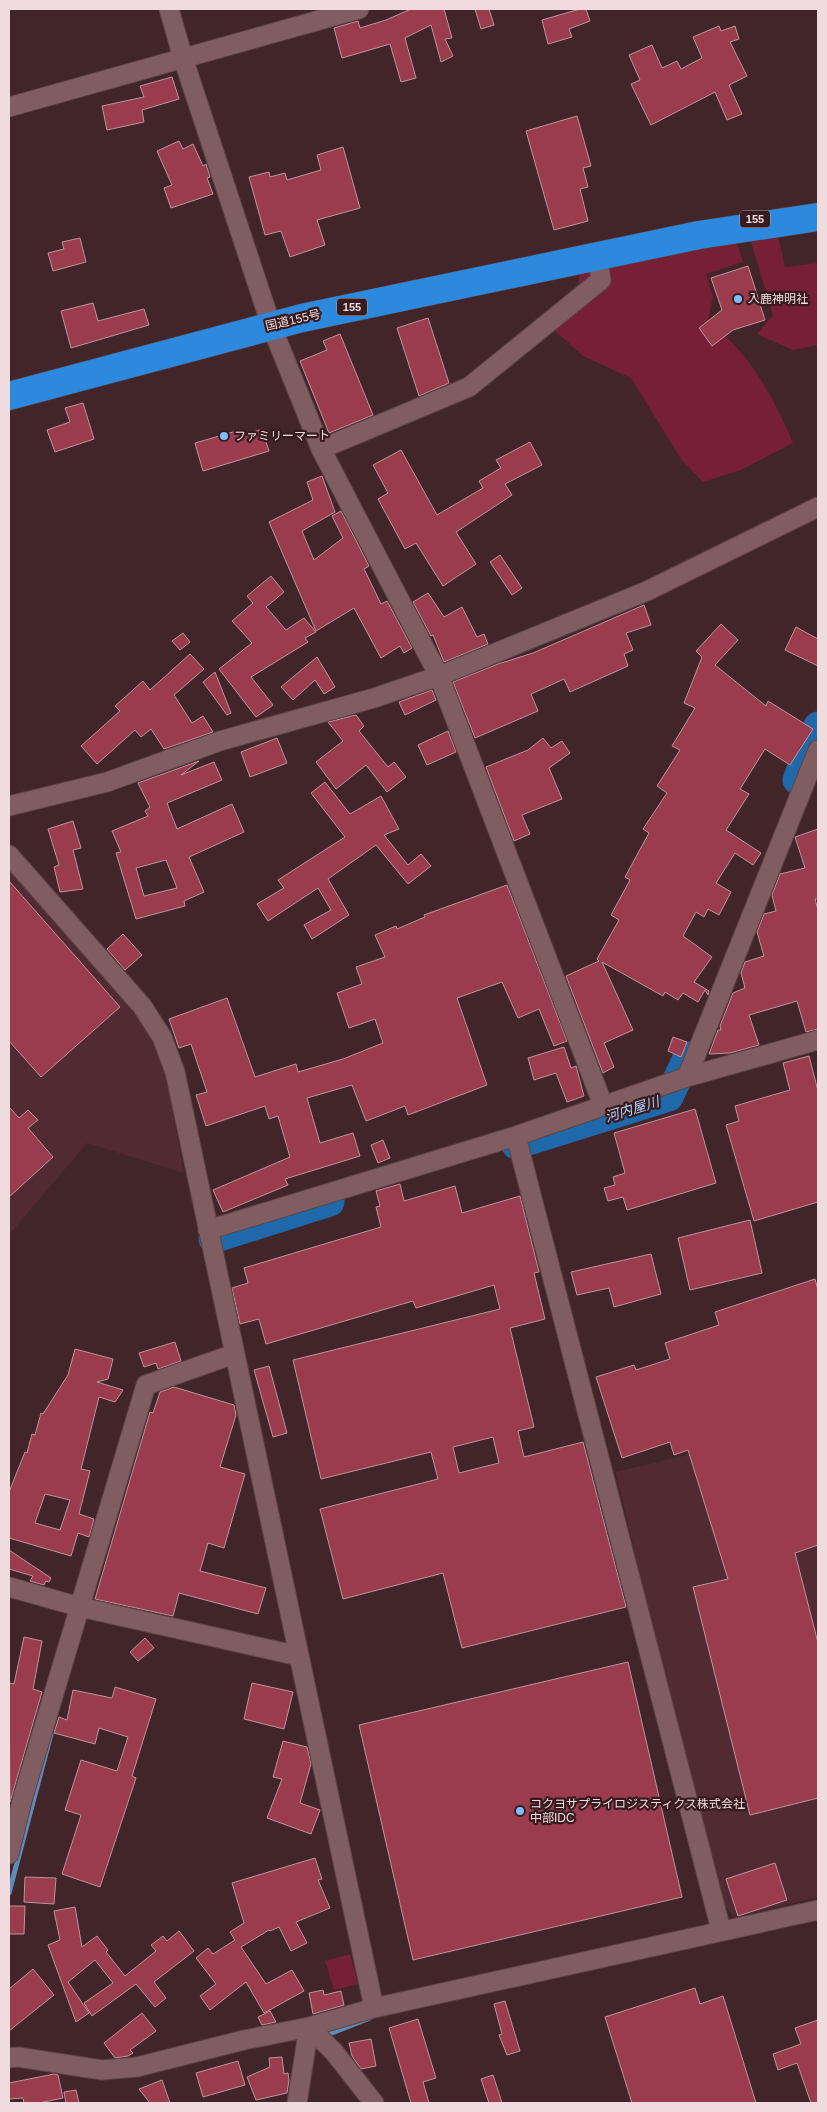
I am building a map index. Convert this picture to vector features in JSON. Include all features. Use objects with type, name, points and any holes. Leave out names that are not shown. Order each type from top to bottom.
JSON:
[{"type":"highway","name":"国道155号","points":[[9,396],[270,325],[597,255],[816,211]]},
{"type":"street","points":[[169,9],[183,58],[270,325],[321,449],[440,676],[604,1105]]},
{"type":"street","points":[[9,107],[359,9]]},
{"type":"street","points":[[321,449],[469,387],[600,280],[597,255]]},
{"type":"street","points":[[9,806],[107,782],[220,741],[374,698],[440,676],[647,591],[818,507]]},
{"type":"street","points":[[686,1077],[818,750]]},
{"type":"street","points":[[9,854],[135,998],[156,1026],[175,1072],[374,2008]]},
{"type":"street","points":[[208,1230],[516,1136],[686,1077],[818,1040]]},
{"type":"street","points":[[516,1136],[720,1930]]},
{"type":"street","points":[[9,1854],[22,1797],[146,1385],[234,1354]]},
{"type":"street","points":[[9,1587],[80,1607],[299,1656]]},
{"type":"street","points":[[9,2058],[18,2057],[102,2070],[137,2067],[244,2040],[309,2027],[374,2008],[720,1930],[818,1910]]},
{"type":"street","points":[[297,2103],[309,2027]]},
{"type":"street","points":[[309,2027],[334,2052],[374,2103]]},
{"type":"shaded area","points":[[777,231],[785,267],[818,263],[818,345],[793,350],[757,334],[773,315],[749,235]]},
{"type":"shaded area","points":[[735,237],[743,262],[706,274],[713,296],[708,320],[736,346],[748,361],[777,408],[793,443],[741,470],[703,482],[681,459],[631,378],[583,356],[551,327],[577,301],[580,268]]},
{"type":"shaded area","points":[[9,869],[142,1016],[161,1049],[184,1173],[87,1143],[9,1235]]},
{"type":"shaded area","points":[[818,1424],[818,1897],[735,1917],[715,1896],[616,1472]]},
{"type":"shaded area","points":[[350,1954],[358,1984],[334,1990],[325,1961]]},
{"type":"building","points":[[411,9],[444,9],[452,38],[445,39],[453,56],[441,62],[431,25],[405,38],[416,78],[401,82],[390,44],[342,58],[334,28],[358,21],[360,28],[386,20]]},
{"type":"building","points":[[475,9],[489,9],[494,25],[481,29]]},
{"type":"building","points":[[586,9],[590,21],[569,29],[572,37],[548,44],[542,20]]},
{"type":"building","points":[[719,26],[721,31],[735,26],[739,39],[730,42],[747,76],[729,85],[742,114],[727,120],[715,92],[651,125],[631,84],[640,80],[629,55],[652,45],[662,68],[677,61],[681,69],[702,58],[693,37]]},
{"type":"building","points":[[172,77],[179,99],[142,110],[144,122],[107,130],[102,106],[144,97],[140,86]]},
{"type":"building","points":[[577,116],[591,166],[583,168],[588,187],[580,189],[588,221],[554,230],[526,131]]},
{"type":"building","points":[[179,141],[183,149],[193,144],[203,166],[206,164],[210,177],[207,178],[213,194],[171,208],[164,188],[172,185],[157,151]]},
{"type":"building","points":[[343,147],[360,208],[317,220],[325,245],[290,257],[281,231],[265,235],[249,177],[269,172],[270,177],[285,173],[287,180],[321,170],[317,155]]},
{"type":"building","points":[[80,238],[86,262],[53,271],[48,253],[64,249],[62,242]]},
{"type":"building","name":"入鹿神明社","points":[[748,266],[765,320],[733,330],[712,346],[699,328],[722,310],[711,278]]},
{"type":"building","points":[[93,303],[98,321],[144,309],[149,325],[71,348],[61,311]]},
{"type":"building","points":[[428,318],[449,383],[419,396],[397,328]]},
{"type":"building","points":[[340,334],[373,415],[329,433],[300,361],[327,350],[323,341]]},
{"type":"building","points":[[83,403],[94,439],[55,452],[47,430],[70,422],[65,408]]},
{"type":"building","points":[[262,429],[269,451],[203,471],[195,443],[240,430],[242,436]]},
{"type":"building","points":[[530,442],[542,465],[505,484],[512,495],[456,532],[476,564],[443,586],[416,543],[405,549],[378,499],[388,493],[373,465],[401,450],[437,515],[483,488],[479,481],[501,468],[496,460]]},
{"type":"building","points":[[322,476],[335,512],[302,531],[314,560],[343,538],[332,516],[341,511],[369,566],[364,569],[381,604],[387,601],[412,648],[404,653],[400,646],[381,658],[354,608],[316,631],[269,522],[313,500],[307,482]]},
{"type":"building","points":[[500,555],[522,588],[512,595],[490,562]]},
{"type":"building","points":[[271,576],[284,592],[266,607],[286,630],[304,618],[316,632],[305,638],[308,642],[251,677],[273,705],[256,717],[219,669],[252,643],[232,621],[253,603],[247,596]]},
{"type":"building","points":[[428,593],[444,617],[462,607],[477,637],[484,634],[488,644],[444,662],[433,635],[431,636],[413,602]]},
{"type":"building","points":[[644,605],[651,625],[626,633],[633,650],[624,654],[628,666],[570,692],[564,679],[531,694],[538,711],[475,738],[453,682],[498,664],[533,653]]},
{"type":"building","points":[[721,624],[738,640],[715,665],[766,706],[768,701],[813,729],[790,765],[765,749],[740,789],[749,794],[726,830],[761,853],[753,865],[735,853],[716,883],[731,892],[719,915],[708,909],[704,917],[696,912],[683,936],[712,957],[694,982],[709,991],[708,995],[705,990],[698,1002],[683,993],[678,1000],[665,992],[663,996],[602,962],[633,1030],[604,1043],[614,1067],[603,1073],[566,976],[599,961],[597,959],[619,920],[611,915],[630,880],[625,877],[649,833],[643,829],[667,793],[657,786],[680,750],[672,746],[695,708],[684,703],[702,657],[696,651]]},
{"type":"building","points":[[796,627],[818,639],[818,666],[785,650]]},
{"type":"building","points":[[183,633],[190,642],[180,650],[172,641]]},
{"type":"building","points":[[190,654],[204,669],[174,695],[192,723],[203,716],[213,732],[164,749],[151,729],[141,737],[135,730],[97,764],[81,746],[120,711],[115,706],[143,681],[150,690]]},
{"type":"building","points":[[317,657],[335,687],[324,694],[315,680],[293,700],[281,687]]},
{"type":"building","points":[[215,672],[231,713],[227,715],[203,682]]},
{"type":"building","points":[[432,690],[436,700],[405,715],[399,702]]},
{"type":"building","points":[[356,715],[364,726],[359,731],[388,767],[394,762],[406,777],[387,792],[366,765],[336,789],[316,762],[343,741],[328,722]]},
{"type":"building","points":[[448,731],[456,752],[427,765],[418,745]]},
{"type":"building","points":[[277,738],[287,763],[250,777],[241,752]]},
{"type":"building","points":[[543,738],[551,748],[562,741],[570,753],[549,768],[562,799],[522,815],[530,834],[514,841],[486,767],[528,750]]},
{"type":"building","points":[[199,761],[181,775],[214,762],[222,780],[167,803],[177,829],[232,804],[244,832],[189,857],[204,892],[184,901],[185,906],[136,919],[116,853],[121,852],[112,831],[148,816],[145,811],[150,807],[138,783]],"holes":[[[166,860],[177,888],[144,896],[136,868]]]},
{"type":"building","points":[[325,782],[350,814],[381,796],[399,829],[384,835],[408,865],[421,854],[431,866],[408,884],[376,845],[328,879],[349,915],[312,939],[304,925],[331,910],[318,888],[268,921],[257,904],[284,888],[278,880],[345,837],[311,793]]},
{"type":"building","points":[[73,821],[81,848],[73,850],[83,889],[60,892],[54,867],[59,865],[48,829]]},
{"type":"building","points":[[818,829],[818,899],[815,899],[818,910],[818,1029],[806,1032],[797,1001],[749,1015],[759,1045],[730,1053],[709,1054],[718,1030],[721,1030],[720,1026],[733,993],[745,988],[741,973],[745,962],[764,956],[757,932],[764,914],[776,911],[772,895],[780,874],[805,868],[795,837]]},
{"type":"building","points":[[9,881],[120,1007],[41,1077],[9,1041]]},
{"type":"building","points":[[507,885],[567,1041],[554,1046],[539,1009],[518,1018],[502,982],[457,998],[487,1085],[408,1115],[405,1106],[366,1121],[352,1085],[307,1098],[320,1143],[353,1133],[360,1156],[285,1179],[288,1185],[223,1212],[213,1190],[290,1157],[278,1116],[269,1119],[265,1106],[206,1126],[196,1095],[207,1092],[191,1044],[179,1048],[169,1019],[227,998],[255,1077],[296,1064],[298,1072],[343,1059],[383,1043],[375,1019],[349,1028],[337,993],[362,984],[356,967],[385,957],[375,935],[396,926],[397,929],[425,917],[424,915]]},
{"type":"building","points":[[123,934],[142,955],[125,970],[107,949]]},
{"type":"building","points":[[673,1037],[687,1042],[681,1057],[668,1051]]},
{"type":"building","points":[[564,1047],[571,1068],[576,1066],[584,1096],[567,1102],[556,1073],[534,1080],[528,1058]]},
{"type":"building","points":[[809,1056],[818,1091],[818,1202],[754,1221],[726,1125],[739,1121],[735,1106],[790,1090],[783,1063]]},
{"type":"building","points":[[9,1107],[19,1118],[28,1110],[38,1120],[28,1128],[53,1157],[9,1197]]},
{"type":"building","points":[[695,1109],[716,1183],[627,1210],[623,1197],[608,1201],[604,1188],[615,1185],[613,1177],[625,1173],[614,1133]]},
{"type":"building","points":[[383,1140],[390,1158],[378,1163],[371,1145]]},
{"type":"building","points":[[400,1184],[404,1201],[455,1186],[462,1213],[520,1196],[539,1272],[534,1273],[545,1319],[510,1328],[534,1427],[518,1431],[524,1457],[583,1442],[626,1607],[462,1648],[443,1573],[343,1599],[320,1509],[438,1479],[431,1452],[321,1479],[293,1360],[500,1309],[494,1285],[416,1308],[413,1301],[266,1344],[259,1319],[240,1324],[232,1288],[248,1283],[244,1268],[381,1227],[376,1207],[380,1206],[376,1191]],"holes":[[[493,1437],[499,1463],[459,1473],[453,1447]]]},
{"type":"building","points":[[750,1220],[762,1273],[690,1290],[678,1238]]},
{"type":"building","points":[[651,1254],[661,1294],[614,1307],[609,1288],[577,1295],[571,1272]]},
{"type":"building","points":[[815,1279],[818,1290],[818,1545],[795,1553],[818,1643],[818,1798],[750,1815],[693,1587],[728,1579],[688,1450],[674,1455],[670,1442],[622,1458],[596,1377],[634,1365],[636,1370],[670,1359],[665,1343],[719,1325],[715,1312]]},
{"type":"building","points":[[175,1342],[181,1361],[158,1369],[156,1363],[144,1367],[139,1353]]},
{"type":"building","points":[[75,1349],[113,1359],[108,1379],[97,1382],[123,1390],[115,1402],[99,1397],[81,1469],[90,1471],[79,1514],[94,1519],[89,1537],[78,1533],[71,1556],[9,1538],[9,1492],[25,1452],[27,1453],[32,1434],[35,1435],[41,1413],[43,1414],[68,1375]],"holes":[[[45,1494],[70,1500],[60,1530],[35,1523]]]},
{"type":"building","points":[[269,1366],[287,1433],[273,1437],[254,1370]]},
{"type":"building","points":[[174,1387],[234,1405],[236,1415],[220,1467],[245,1474],[224,1548],[208,1543],[200,1571],[266,1588],[258,1614],[179,1593],[173,1616],[95,1599],[150,1412],[153,1413],[160,1392]]},
{"type":"building","points":[[9,1550],[51,1578],[49,1582],[46,1581],[44,1585],[30,1581],[33,1576],[9,1569]]},
{"type":"building","points":[[24,1637],[42,1641],[33,1689],[42,1692],[10,1802],[9,1683],[14,1684]]},
{"type":"building","points":[[145,1638],[154,1648],[138,1661],[130,1652]]},
{"type":"building","name":"コクヨサプライロジスティクス株式会社 中部IDC","points":[[628,1662],[682,1897],[413,1960],[359,1725]]},
{"type":"building","points":[[252,1683],[293,1692],[284,1729],[244,1719]]},
{"type":"building","points":[[115,1687],[156,1699],[132,1776],[136,1778],[100,1887],[62,1874],[81,1815],[65,1810],[81,1760],[117,1771],[128,1737],[99,1728],[95,1744],[54,1733],[59,1717],[67,1720],[73,1690],[112,1698]]},
{"type":"building","points":[[283,1741],[307,1747],[311,1764],[300,1803],[320,1810],[311,1834],[267,1818],[282,1779],[273,1777]]},
{"type":"building","points":[[315,1858],[322,1879],[318,1880],[330,1908],[296,1922],[307,1943],[291,1951],[279,1927],[269,1930],[241,1947],[266,1984],[292,1970],[304,1991],[264,2013],[246,1982],[210,2010],[200,1996],[216,1984],[196,1958],[208,1948],[213,1954],[235,1940],[230,1932],[244,1923],[232,1883]]},
{"type":"building","points":[[775,1863],[787,1900],[738,1916],[726,1879]]},
{"type":"building","points":[[25,1877],[56,1878],[54,1904],[24,1902]]},
{"type":"building","points":[[9,1906],[25,1906],[24,1934],[9,1934]]},
{"type":"building","points":[[75,1907],[82,1947],[97,1936],[108,1950],[106,1952],[125,1976],[156,1951],[151,1945],[163,1936],[167,1941],[179,1931],[194,1951],[154,1982],[166,1998],[155,2007],[136,1984],[92,2016],[84,2003],[113,1983],[95,1960],[68,1982],[89,2013],[76,2022],[48,1945],[60,1940],[54,1911]]},
{"type":"building","points":[[33,1969],[54,1995],[9,2031],[9,1989]]},
{"type":"building","points":[[695,1988],[700,2004],[723,1996],[756,2103],[632,2103],[605,2017]]},
{"type":"building","points":[[323,1990],[324,1995],[341,1991],[344,2005],[313,2014],[309,1993]]},
{"type":"building","points":[[505,2001],[520,2051],[507,2055],[499,2035],[502,2034],[494,2004]]},
{"type":"building","points":[[270,2011],[276,2022],[262,2025],[258,2017]]},
{"type":"building","points":[[142,2013],[156,2031],[130,2050],[133,2053],[128,2056],[115,2058],[104,2043]]},
{"type":"building","points":[[418,2019],[436,2078],[423,2082],[429,2103],[411,2103],[389,2028]]},
{"type":"building","points":[[818,2020],[818,2103],[811,2103],[797,2063],[778,2070],[773,2054],[801,2044],[795,2028]]},
{"type":"building","points":[[371,2039],[376,2066],[361,2069],[352,2056],[349,2043]]},
{"type":"building","points":[[282,2057],[284,2074],[288,2073],[289,2080],[287,2093],[256,2100],[247,2077],[270,2067],[269,2058]]},
{"type":"building","points":[[238,2061],[245,2085],[203,2097],[196,2073]]},
{"type":"building","points":[[54,2074],[58,2075],[63,2098],[39,2103],[24,2103],[23,2098],[9,2099],[9,2083]]},
{"type":"building","points":[[493,2075],[502,2103],[489,2103],[481,2079]]},
{"type":"building","points":[[162,2080],[170,2103],[150,2103],[139,2089]]},
{"type":"building","points":[[76,2090],[79,2103],[66,2103],[64,2092]]},
{"type":"waterway","name":"河内屋川","points":[[797,780],[818,726]]},
{"type":"waterway","name":"河内屋川","points":[[516,1145],[669,1097],[688,1056]]},
{"type":"waterway","name":"河内屋川","points":[[213,1239],[330,1202]]},
{"type":"waterway","points":[[9,1893],[51,1734]]},
{"type":"waterway","points":[[324,2036],[370,2018]]},
{"type":"place","name":"入鹿神明社","points":[[738,299]]},
{"type":"place","name":"ファミリーマート","points":[[224,436]]},
{"type":"place","name":"コクヨサプライロジスティクス株式会社 中部IDC","points":[[520,1811]]}]
